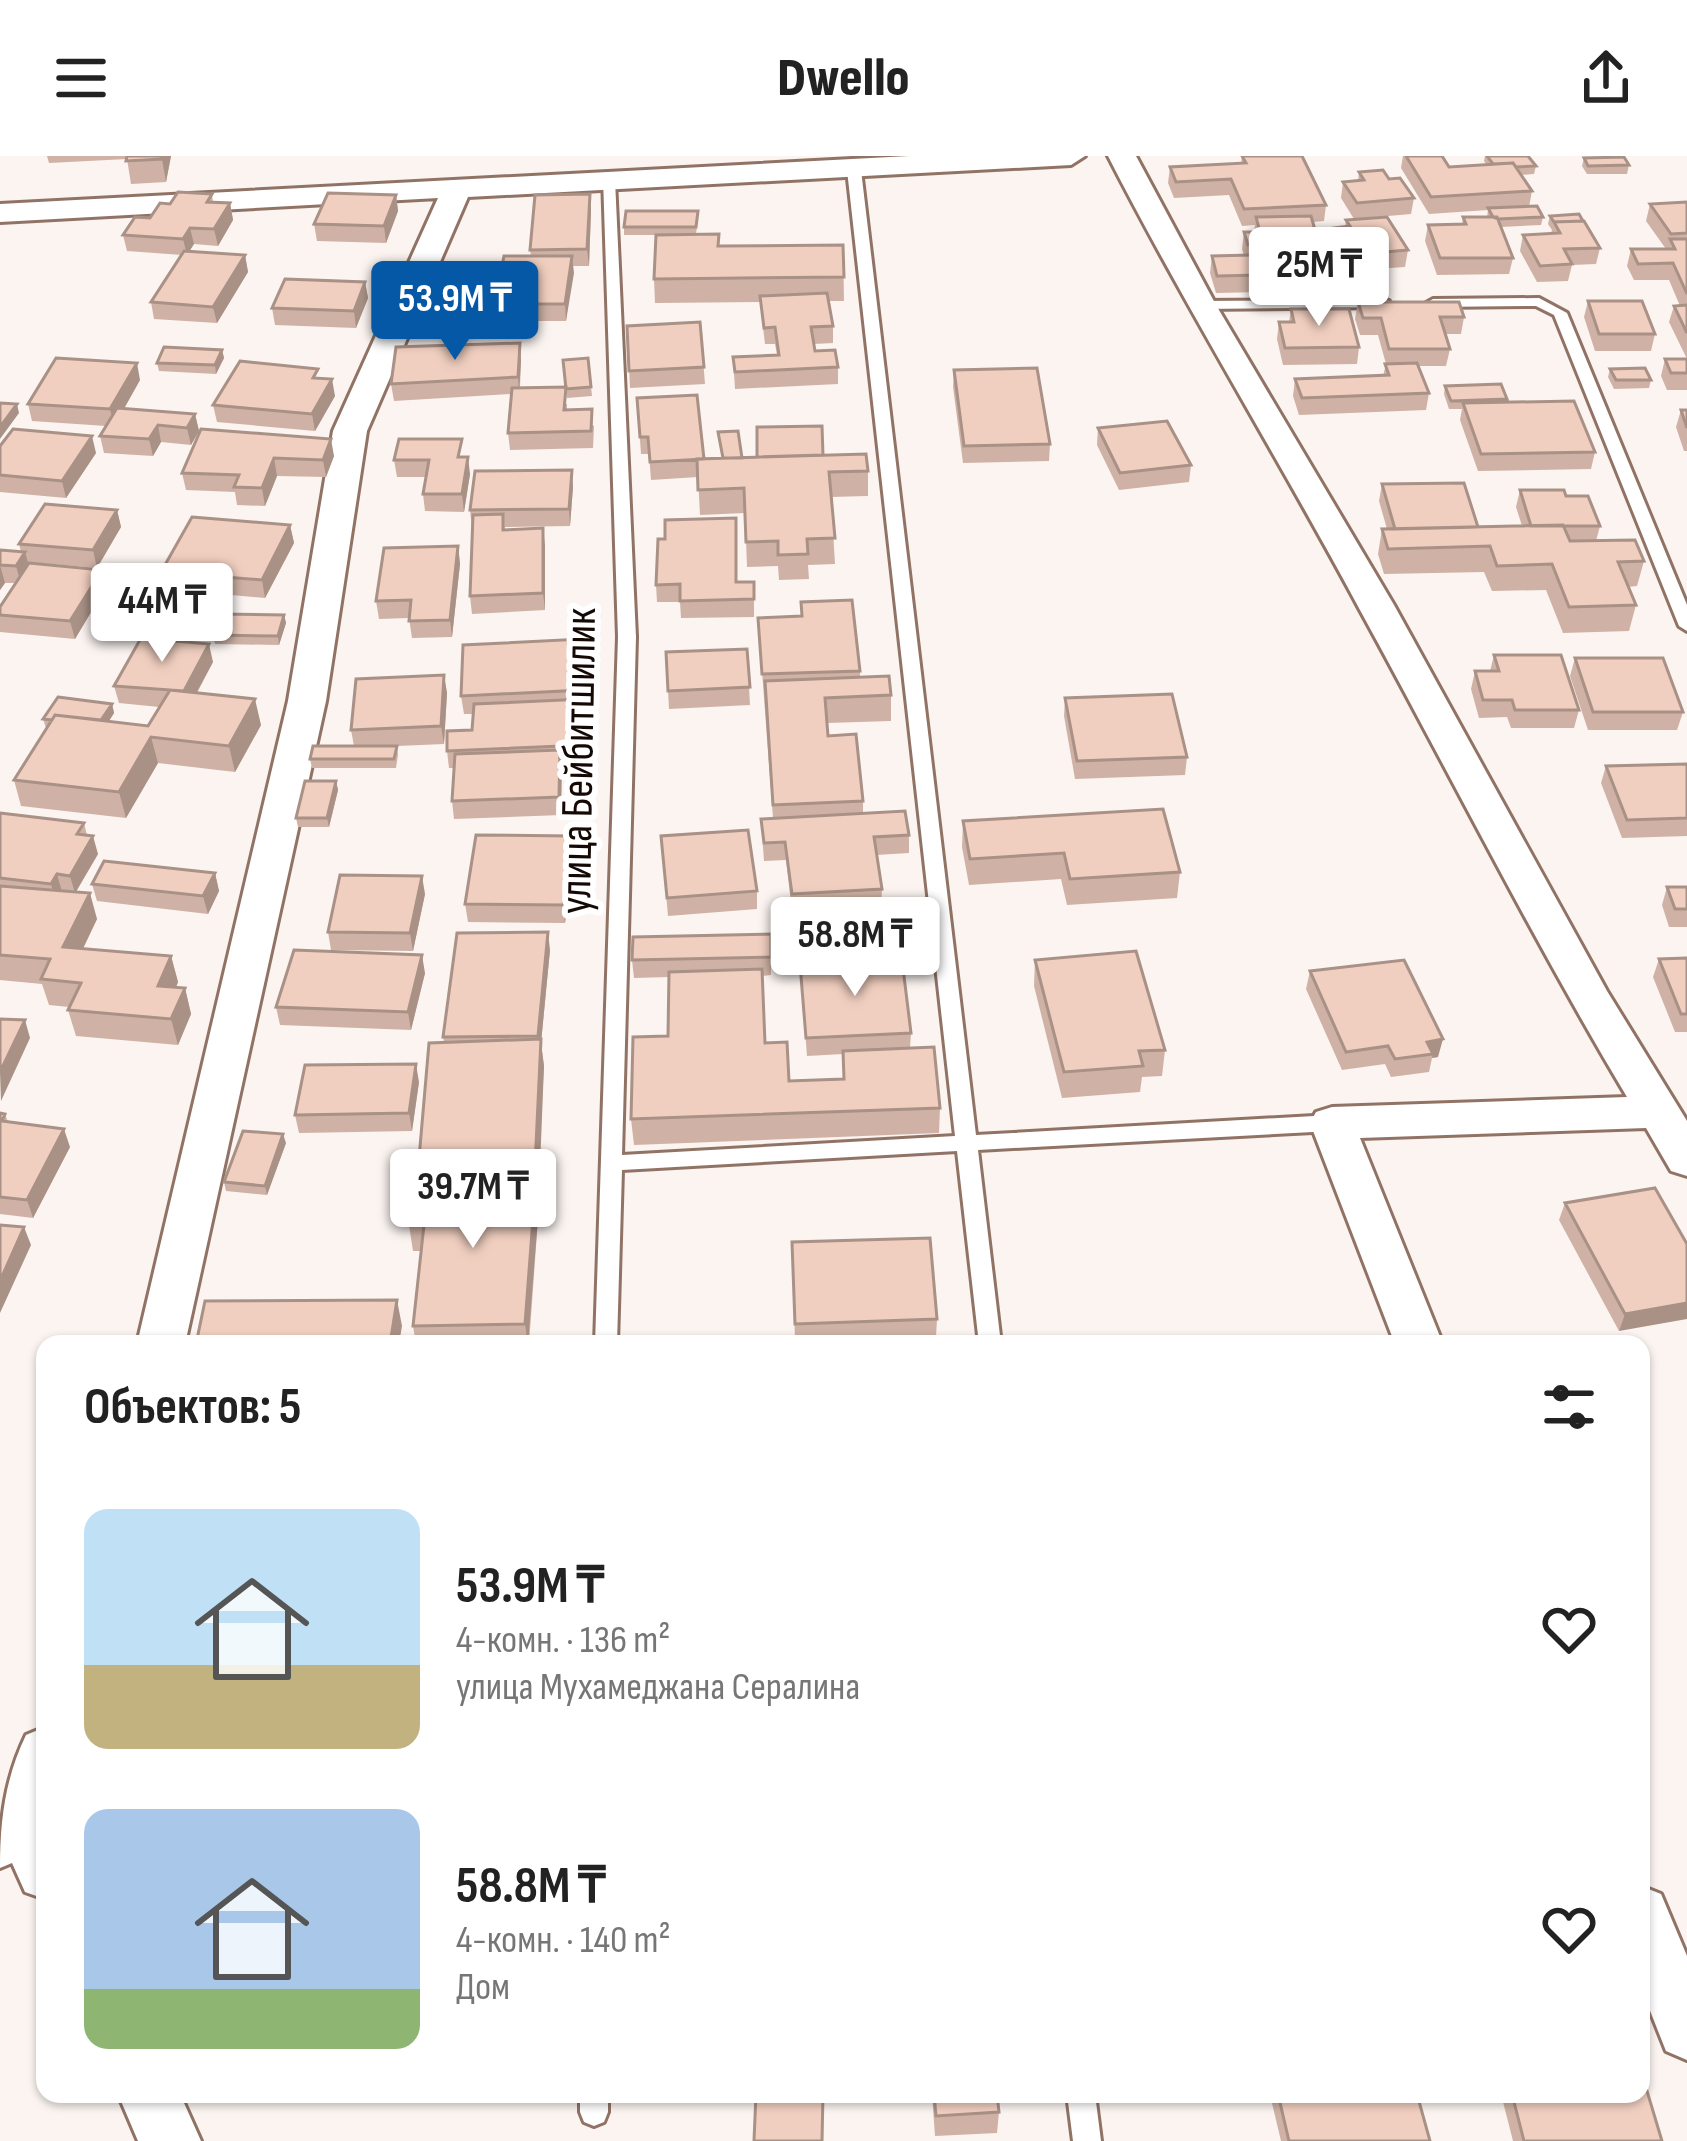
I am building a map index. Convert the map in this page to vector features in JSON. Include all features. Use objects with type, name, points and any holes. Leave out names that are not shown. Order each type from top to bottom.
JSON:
[{"type":"street","points":[[0,213],[1071,156]]},
{"type":"street","points":[[1122,156],[1199,305],[1376,605],[1587,994],[1673,1112],[1687,1159]]},
{"type":"street","points":[[163,1335],[180,1276],[307,701],[350,431],[456,190]]},
{"type":"street","points":[[1415,1335],[1332,1123],[1673,1112]]},
{"type":"street","points":[[23,1848],[36,1791]]},
{"type":"street","points":[[1650,1936],[1687,2031]]},
{"type":"street","points":[[152,2103],[170,2141]]},
{"type":"lane","points":[[854,170],[989,1335]]},
{"type":"lane","name":"улица Бейбитшилик","points":[[607,1335],[627,637],[608,180]]},
{"type":"lane","points":[[1199,305],[1539,302],[1560,314],[1687,626]]},
{"type":"lane","points":[[610,1163],[1332,1123]]},
{"type":"lane","points":[[1082,2103],[1087,2141]]},
{"type":"building","points":[[127,156],[162,156],[162,159],[126,161]]},
{"type":"building","points":[[1242,156],[1302,156],[1326,205],[1244,209],[1231,179],[1176,182],[1170,167],[1246,163]]},
{"type":"building","points":[[1406,156],[1442,156],[1449,167],[1513,163],[1532,191],[1431,197]]},
{"type":"building","points":[[1487,156],[1528,156],[1536,166],[1493,164]]},
{"type":"building","points":[[1624,157],[1629,165],[1588,166],[1584,158]]},
{"type":"building","points":[[1383,170],[1389,179],[1400,178],[1414,198],[1357,203],[1343,182],[1364,180],[1359,172]]},
{"type":"building","points":[[178,192],[212,194],[207,202],[230,203],[214,229],[190,228],[183,239],[123,235],[135,217],[150,218],[160,203],[170,204]]},
{"type":"building","points":[[328,193],[396,195],[384,226],[314,224]]},
{"type":"building","points":[[590,194],[587,249],[530,250],[535,195]]},
{"type":"building","points":[[1687,202],[1687,233],[1671,234],[1650,204]]},
{"type":"building","points":[[1537,206],[1543,217],[1498,219],[1488,208]]},
{"type":"building","points":[[626,211],[698,211],[696,227],[624,227]]},
{"type":"building","points":[[1579,214],[1583,221],[1554,222],[1550,216]]},
{"type":"building","points":[[1311,216],[1319,244],[1248,245],[1244,232],[1260,232],[1256,217]]},
{"type":"building","points":[[1387,217],[1408,250],[1350,255],[1334,228],[1350,226],[1346,220]]},
{"type":"building","points":[[1463,217],[1497,217],[1513,258],[1440,258],[1428,225],[1466,224]]},
{"type":"building","points":[[1584,221],[1600,248],[1564,249],[1572,264],[1540,266],[1523,235],[1560,233],[1554,222]]},
{"type":"building","points":[[719,234],[718,246],[843,245],[844,277],[654,279],[656,235]]},
{"type":"building","points":[[1670,239],[1687,239],[1687,294],[1673,263],[1638,264],[1631,249],[1675,249]]},
{"type":"building","points":[[184,251],[245,255],[213,307],[151,302]]},
{"type":"building","points":[[1296,254],[1303,274],[1217,276],[1212,256]]},
{"type":"building","points":[[504,256],[572,256],[565,304],[494,304]]},
{"type":"building","points":[[285,279],[365,282],[354,311],[272,308]]},
{"type":"building","points":[[827,293],[833,326],[811,327],[815,351],[835,350],[838,367],[735,372],[733,357],[779,355],[775,327],[764,328],[760,296]]},
{"type":"building","points":[[1588,301],[1642,301],[1655,334],[1599,334]]},
{"type":"building","points":[[1358,302],[1459,302],[1464,317],[1440,317],[1450,349],[1389,349],[1381,318],[1363,318]]},
{"type":"building","points":[[1687,305],[1687,333],[1674,306]]},
{"type":"building","points":[[1291,309],[1349,309],[1359,347],[1285,348],[1279,322],[1294,322]]},
{"type":"building","points":[[700,322],[704,367],[629,371],[627,326]]},
{"type":"building","points":[[520,343],[518,377],[391,384],[396,347]]},
{"type":"building","points":[[164,347],[222,350],[215,365],[157,363]]},
{"type":"building","points":[[56,358],[137,363],[110,409],[28,404]]},
{"type":"building","points":[[588,358],[591,387],[566,389],[563,360]]},
{"type":"building","points":[[1665,359],[1687,359],[1687,373],[1671,373]]},
{"type":"building","points":[[240,361],[318,369],[313,378],[332,379],[312,414],[213,405]]},
{"type":"building","points":[[1417,363],[1429,393],[1302,398],[1295,379],[1389,375],[1385,364]]},
{"type":"building","points":[[1037,368],[1050,444],[964,446],[954,370]]},
{"type":"building","points":[[1645,368],[1651,380],[1616,380],[1610,369]]},
{"type":"building","points":[[1501,384],[1507,399],[1451,401],[1445,386]]},
{"type":"building","points":[[566,387],[564,410],[592,409],[591,431],[508,433],[512,388]]},
{"type":"building","points":[[697,395],[704,459],[650,462],[648,437],[640,437],[637,398]]},
{"type":"building","points":[[1574,401],[1595,452],[1481,454],[1463,403]]},
{"type":"building","points":[[0,403],[17,404],[0,427]]},
{"type":"building","points":[[117,408],[195,414],[187,428],[158,425],[149,439],[100,436]]},
{"type":"building","points":[[1167,421],[1191,465],[1120,473],[1098,428]]},
{"type":"building","points":[[822,426],[823,455],[757,457],[757,427]]},
{"type":"building","points":[[13,429],[92,436],[62,481],[0,475],[0,446]]},
{"type":"building","points":[[201,429],[331,439],[323,460],[274,458],[262,488],[234,487],[239,475],[182,473]]},
{"type":"building","points":[[738,431],[742,458],[723,458],[718,432]]},
{"type":"building","points":[[399,439],[462,439],[458,457],[468,457],[462,494],[423,494],[429,460],[394,460]]},
{"type":"building","points":[[866,454],[868,471],[829,472],[835,538],[807,539],[808,554],[778,555],[778,541],[746,542],[744,488],[698,490],[697,459]]},
{"type":"building","points":[[572,470],[569,509],[470,510],[475,471]]},
{"type":"building","points":[[1464,483],[1478,527],[1395,529],[1382,484]]},
{"type":"building","points":[[1520,490],[1564,490],[1566,496],[1588,496],[1600,526],[1531,526]]},
{"type":"building","points":[[45,504],[117,510],[93,550],[19,544]]},
{"type":"building","points":[[503,514],[503,530],[543,528],[543,593],[470,596],[473,515]]},
{"type":"building","points":[[192,517],[290,525],[262,580],[161,572]]},
{"type":"building","points":[[736,518],[736,582],[754,582],[754,599],[680,601],[680,584],[656,585],[658,539],[665,539],[665,520]]},
{"type":"building","points":[[1563,525],[1570,541],[1635,540],[1644,561],[1618,562],[1636,605],[1569,607],[1552,564],[1497,566],[1490,546],[1388,549],[1382,529]]},
{"type":"building","points":[[458,546],[450,620],[409,621],[411,600],[376,601],[384,548]]},
{"type":"building","points":[[0,550],[25,552],[16,566],[0,565]]},
{"type":"building","points":[[29,563],[102,570],[70,621],[0,615],[0,607]]},
{"type":"building","points":[[852,600],[860,671],[762,674],[758,618],[802,616],[801,602]]},
{"type":"building","points":[[220,614],[284,615],[278,636],[213,635]]},
{"type":"building","points":[[141,638],[209,644],[184,691],[114,686]]},
{"type":"building","points":[[582,639],[583,690],[461,696],[463,645]]},
{"type":"building","points":[[747,649],[750,687],[668,691],[666,652]]},
{"type":"building","points":[[1494,655],[1561,655],[1579,710],[1515,710],[1512,700],[1483,700],[1475,671],[1499,671]]},
{"type":"building","points":[[1575,658],[1663,658],[1683,712],[1593,712]]},
{"type":"building","points":[[444,675],[441,726],[351,730],[356,679]]},
{"type":"building","points":[[889,676],[891,695],[825,698],[828,736],[856,734],[863,801],[773,805],[765,681]]},
{"type":"building","points":[[170,690],[255,699],[229,746],[151,737],[119,792],[14,780],[55,715],[148,726]]},
{"type":"building","points":[[1172,694],[1187,757],[1077,761],[1065,698]]},
{"type":"building","points":[[58,697],[112,704],[101,720],[55,715],[52,720],[43,719]]},
{"type":"building","points":[[585,699],[586,745],[447,751],[447,731],[472,730],[474,704]]},
{"type":"building","points":[[313,746],[397,746],[394,759],[310,759]]},
{"type":"building","points":[[560,750],[559,797],[452,801],[455,754]]},
{"type":"building","points":[[1687,764],[1687,818],[1627,820],[1606,766]]},
{"type":"building","points":[[305,781],[336,781],[327,818],[296,818]]},
{"type":"building","points":[[1163,809],[1180,872],[1070,879],[1064,853],[970,859],[963,821]]},
{"type":"building","points":[[905,811],[909,835],[874,837],[882,889],[792,894],[785,842],[764,843],[761,819]]},
{"type":"building","points":[[0,813],[84,823],[77,834],[93,836],[70,876],[57,874],[51,884],[0,878]]},
{"type":"building","points":[[748,830],[757,891],[667,898],[661,836]]},
{"type":"building","points":[[476,835],[572,836],[563,905],[465,904]]},
{"type":"building","points":[[104,861],[215,873],[203,896],[92,884]]},
{"type":"building","points":[[340,875],[422,876],[410,933],[328,932]]},
{"type":"building","points":[[0,886],[90,893],[63,947],[171,956],[158,986],[185,988],[171,1019],[68,1010],[81,983],[41,979],[50,959],[0,955]]},
{"type":"building","points":[[1667,887],[1687,887],[1687,909],[1675,909]]},
{"type":"building","points":[[548,932],[538,1036],[443,1037],[457,933]]},
{"type":"building","points":[[771,934],[771,957],[632,960],[633,937]]},
{"type":"building","points":[[294,950],[422,955],[408,1012],[276,1007]]},
{"type":"building","points":[[1136,951],[1165,1050],[1139,1051],[1143,1066],[1064,1072],[1035,960]]},
{"type":"building","points":[[1687,958],[1687,1014],[1681,1014],[1659,959]]},
{"type":"building","points":[[902,960],[911,1033],[806,1038],[800,964]]},
{"type":"building","points":[[1404,960],[1443,1039],[1427,1042],[1433,1054],[1395,1059],[1388,1046],[1346,1052],[1310,971]]},
{"type":"building","points":[[762,969],[765,1043],[787,1042],[789,1081],[844,1079],[843,1051],[934,1047],[940,1108],[631,1119],[633,1037],[668,1036],[669,972]]},
{"type":"building","points":[[0,1019],[25,1020],[0,1072]]},
{"type":"building","points":[[541,1039],[535,1166],[418,1170],[429,1043]]},
{"type":"building","points":[[416,1064],[409,1113],[295,1115],[305,1065]]},
{"type":"building","points":[[0,1113],[5,1114],[2,1121],[64,1129],[27,1200],[0,1197]]},
{"type":"building","points":[[243,1131],[283,1134],[265,1186],[224,1182]]},
{"type":"building","points":[[536,1179],[525,1324],[413,1326],[424,1225],[409,1225],[414,1182]]},
{"type":"building","points":[[1655,1188],[1687,1244],[1687,1303],[1625,1314],[1565,1203]]},
{"type":"building","points":[[0,1225],[24,1227],[0,1281]]},
{"type":"building","points":[[930,1238],[937,1319],[795,1324],[792,1242]]},
{"type":"building","points":[[397,1300],[391,1335],[198,1335],[205,1301]]},
{"type":"building","points":[[1650,2101],[1662,2141],[1524,2141],[1514,2103]]},
{"type":"building","points":[[756,2103],[823,2103],[822,2141],[754,2141]]},
{"type":"building","points":[[935,2103],[998,2103],[999,2112],[936,2116]]},
{"type":"building","points":[[1280,2103],[1419,2103],[1430,2141],[1289,2141]]}]
